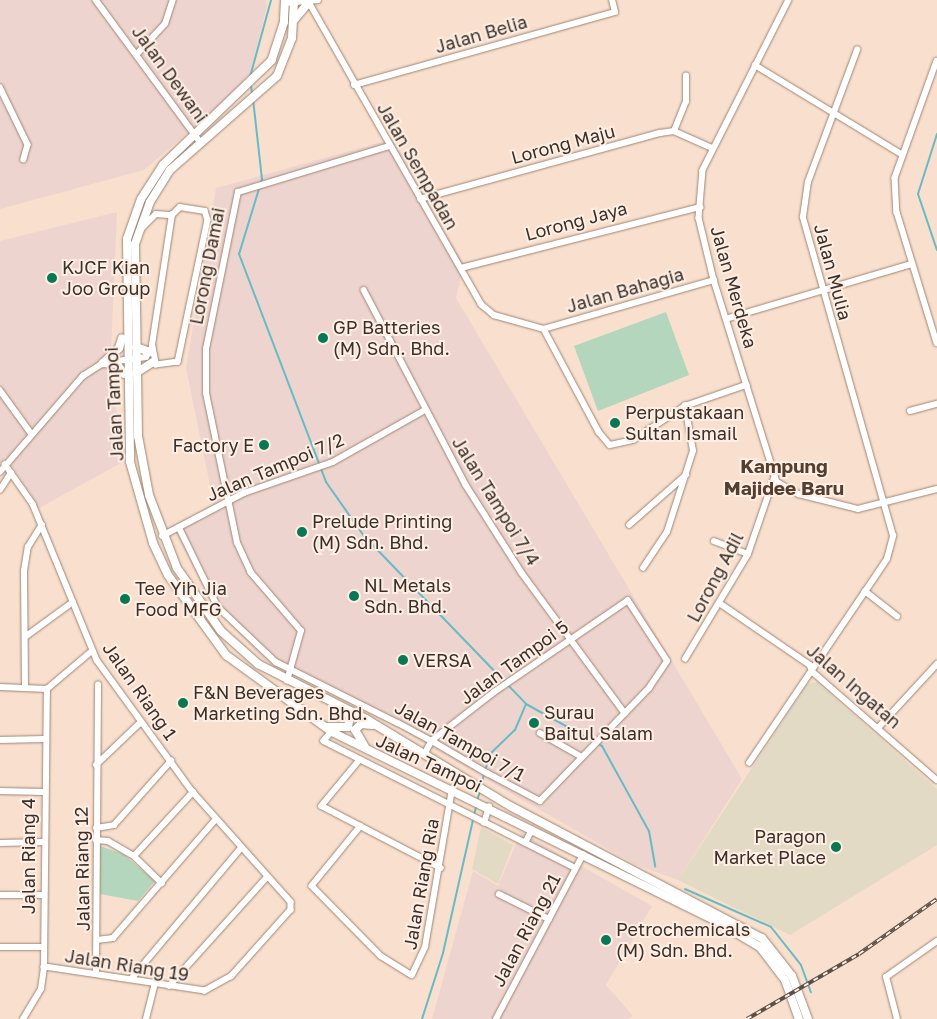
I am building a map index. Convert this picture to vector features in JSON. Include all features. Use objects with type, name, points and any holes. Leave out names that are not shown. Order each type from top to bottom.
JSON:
[{"type":"main road","name":"Jalan Tampoi","points":[[285,1],[279,44],[253,83],[195,134],[150,182],[134,216],[124,254],[126,377],[130,462],[153,543],[168,575],[226,655],[317,723],[368,751],[452,789],[760,947],[785,980],[799,1019]]},
{"type":"main road","name":"Jalan Tampoi","points":[[294,1],[294,20],[284,62],[256,96],[201,142],[158,186],[138,232],[134,254],[136,373],[140,455],[162,536],[197,602],[221,631],[258,664],[287,680],[333,700],[425,754],[474,786],[762,938],[792,976],[808,1019]]},
{"type":"main road","points":[[294,20],[309,2]]},
{"type":"main road","points":[[103,363],[120,348],[125,329]]},
{"type":"main road","points":[[136,347],[151,348]]},
{"type":"main road","points":[[136,373],[153,362]]},
{"type":"main road","points":[[103,363],[117,364],[126,377]]},
{"type":"main road","points":[[317,723],[339,729],[348,726],[347,712],[333,700]]},
{"type":"main road","points":[[368,751],[356,737],[356,727],[364,723],[379,726]]},
{"type":"street","name":"Jalan Dewani","points":[[96,0],[201,142]]},
{"type":"street","points":[[137,54],[166,24],[173,0]]},
{"type":"street","points":[[285,1],[309,2],[318,0]]},
{"type":"street","name":"Jalan Belia","points":[[354,84],[615,12],[612,0]]},
{"type":"street","name":"Jalan Merdeka","points":[[774,478],[714,280],[700,208],[703,170],[712,148],[789,0]]},
{"type":"street","name":"Jalan Sempadan","points":[[309,2],[389,146],[488,312],[544,329]]},
{"type":"street","name":"Jalan Mulia","points":[[750,764],[866,591],[891,548],[892,528],[804,225],[804,203],[832,114],[857,50]]},
{"type":"street","points":[[937,61],[900,154],[895,195],[912,264],[937,343]]},
{"type":"street","points":[[755,64],[832,114],[900,154]]},
{"type":"street","points":[[686,76],[686,102],[674,131],[712,148]]},
{"type":"street","points":[[0,88],[28,145],[24,159]]},
{"type":"street","name":"Lorong Maju","points":[[420,199],[674,131]]},
{"type":"street","name":"Lorong Damai","points":[[228,501],[203,369],[237,195],[268,182],[389,146]]},
{"type":"street","points":[[180,207],[209,215],[178,362],[174,366],[153,362],[151,348],[172,215],[180,207]]},
{"type":"street","name":"Lorong Jaya","points":[[461,268],[700,208]]},
{"type":"street","points":[[138,232],[156,214],[172,215]]},
{"type":"street","points":[[726,319],[912,264]]},
{"type":"street","name":"Jalan Bahagia","points":[[544,329],[714,280]]},
{"type":"street","name":"Jalan Tampoi 7/4","points":[[364,290],[425,410],[504,546],[625,713]]},
{"type":"street","points":[[544,329],[607,443],[622,445],[633,440],[685,406],[746,385]]},
{"type":"street","points":[[0,472],[31,433],[83,376],[103,363],[126,357],[136,357],[151,348]]},
{"type":"street","points":[[0,390],[31,433]]},
{"type":"street","points":[[910,411],[937,404]]},
{"type":"street","points":[[643,568],[667,532],[686,475],[694,437],[685,406]]},
{"type":"street","name":"Jalan Tampoi 7/2","points":[[162,536],[228,501],[308,473],[333,462],[425,410]]},
{"type":"street","name":"Jalan Riang 1","points":[[5,464],[42,525],[92,651],[141,722],[193,792],[291,902],[291,910]]},
{"type":"street","points":[[0,490],[12,473]]},
{"type":"street","points":[[629,525],[686,475]]},
{"type":"street","points":[[774,478],[790,491],[842,507],[858,509],[937,488]]},
{"type":"street","name":"Lorong Adil","points":[[685,659],[721,604],[748,554],[774,478]]},
{"type":"street","points":[[228,501],[243,560],[301,631],[292,671],[287,680]]},
{"type":"street","points":[[25,687],[24,571],[28,547],[42,525]]},
{"type":"street","name":"Jalan Tampoi 7/1","points":[[179,527],[218,607],[276,662],[432,741],[540,801],[584,756]]},
{"type":"street","points":[[714,541],[748,554]]},
{"type":"street","points":[[866,591],[897,616]]},
{"type":"street","points":[[25,636],[73,602]]},
{"type":"street","name":"Jalan Tampoi 5","points":[[425,754],[432,741],[516,676],[628,602],[667,661],[663,672],[625,713]]},
{"type":"street","name":"Jalan Ingatan","points":[[721,604],[810,665],[813,672],[937,780]]},
{"type":"street","points":[[0,687],[47,689],[92,651]]},
{"type":"street","points":[[878,728],[937,664]]},
{"type":"street","name":"Jalan Riang 12","points":[[96,973],[98,685]]},
{"type":"street","name":"Jalan Riang 4","points":[[23,1019],[41,989],[44,967],[42,894],[44,740],[47,689]]},
{"type":"street","points":[[540,733],[584,756],[625,713]]},
{"type":"street","points":[[379,726],[386,717]]},
{"type":"street","points":[[96,764],[141,722]]},
{"type":"street","points":[[332,732],[324,741],[576,868]]},
{"type":"street","points":[[0,740],[44,740]]},
{"type":"street","points":[[360,760],[321,804],[441,868]]},
{"type":"street","points":[[96,828],[114,825],[171,761]]},
{"type":"street","name":"Jalan Riang Ria","points":[[361,826],[312,886],[381,956],[408,975],[421,963],[441,868],[452,789]]},
{"type":"street","points":[[0,791],[44,792]]},
{"type":"street","points":[[134,856],[193,792]]},
{"type":"street","points":[[484,823],[489,808]]},
{"type":"street","points":[[97,940],[113,938],[216,819]]},
{"type":"street","points":[[525,843],[532,830]]},
{"type":"street","points":[[96,840],[108,841],[134,856],[162,883]]},
{"type":"street","points":[[0,843],[43,842]]},
{"type":"street","points":[[132,978],[241,848]]},
{"type":"street","name":"Jalan Riang 21","points":[[496,1019],[582,855]]},
{"type":"street","points":[[169,986],[267,876]]},
{"type":"street","points":[[0,895],[42,894]]},
{"type":"street","points":[[499,894],[549,919]]},
{"type":"street","name":"Jalan Riang 19","points":[[44,967],[132,978],[201,992],[232,976],[291,910]]},
{"type":"street","points":[[897,1019],[886,977],[937,942]]},
{"type":"street","points":[[0,947],[44,947]]},
{"type":"street","points":[[146,1019],[155,982]]},
{"type":"shaded area","points":[[0,0],[266,0],[267,6],[250,73],[231,96],[144,170],[0,209]]},
{"type":"shaded area","points":[[393,139],[464,264],[456,298],[742,779],[678,880],[634,864],[389,723],[264,660],[213,606],[172,526],[214,505],[186,368],[216,188]]},
{"type":"shaded area","points":[[117,212],[111,352],[121,463],[39,508],[6,456],[0,464],[0,241]]},
{"type":"shaded area","points":[[817,682],[937,789],[937,845],[790,935],[678,880],[808,683]]},
{"type":"shaded area","points":[[481,827],[513,845],[498,884],[472,869]]},
{"type":"shaded area","points":[[521,832],[652,906],[606,985],[633,1016],[628,1019],[432,1019],[473,871],[498,886]]},
{"type":"green space","points":[[666,312],[689,375],[598,411],[574,346]]},
{"type":"green space","points":[[100,846],[123,854],[155,881],[138,901],[100,894]]},
{"type":"waterway","points":[[250,77],[271,0]]},
{"type":"waterway","points":[[251,85],[252,95]]},
{"type":"waterway","points":[[253,99],[262,179],[239,254],[326,482],[364,536],[526,704],[602,746],[649,831],[655,866]]},
{"type":"waterway","points":[[937,134],[918,194],[937,250]]},
{"type":"waterway","points":[[485,770],[492,752],[515,730],[526,704]]},
{"type":"waterway","points":[[481,787],[484,774]]},
{"type":"waterway","points":[[477,801],[480,791]]},
{"type":"waterway","points":[[422,1019],[443,953],[476,806]]},
{"type":"waterway","points":[[685,889],[771,927],[801,965],[811,992]]},
{"type":"railway","points":[[747,1019],[859,954],[937,899]]},
{"type":"place","name":"KJCF Kian Joo Group","points":[[52,278]]},
{"type":"place","name":"GP Batteries (M) Sdn. Bhd.","points":[[323,338]]},
{"type":"place","name":"Perpustakaan Sultan Ismail","points":[[615,423]]},
{"type":"place","name":"Factory E","points":[[264,445]]},
{"type":"place","name":"Prelude Printing (M) Sdn. Bhd.","points":[[302,532]]},
{"type":"place","name":"NL Metals Sdn. Bhd.","points":[[354,596]]},
{"type":"place","name":"Tee Yih Jia Food MFG","points":[[125,599]]},
{"type":"place","name":"VERSA","points":[[403,660]]},
{"type":"place","name":"F&N Beverages Marketing Sdn. Bhd.","points":[[183,703]]},
{"type":"place","name":"Surau Baitul Salam","points":[[534,723]]},
{"type":"place","name":"Paragon Market Place","points":[[836,847]]},
{"type":"place","name":"Petrochemicals (M) Sdn. Bhd.","points":[[606,940]]},
{"type":"district","name":"Kampung Majidee Baru","points":[[784,477]]}]
